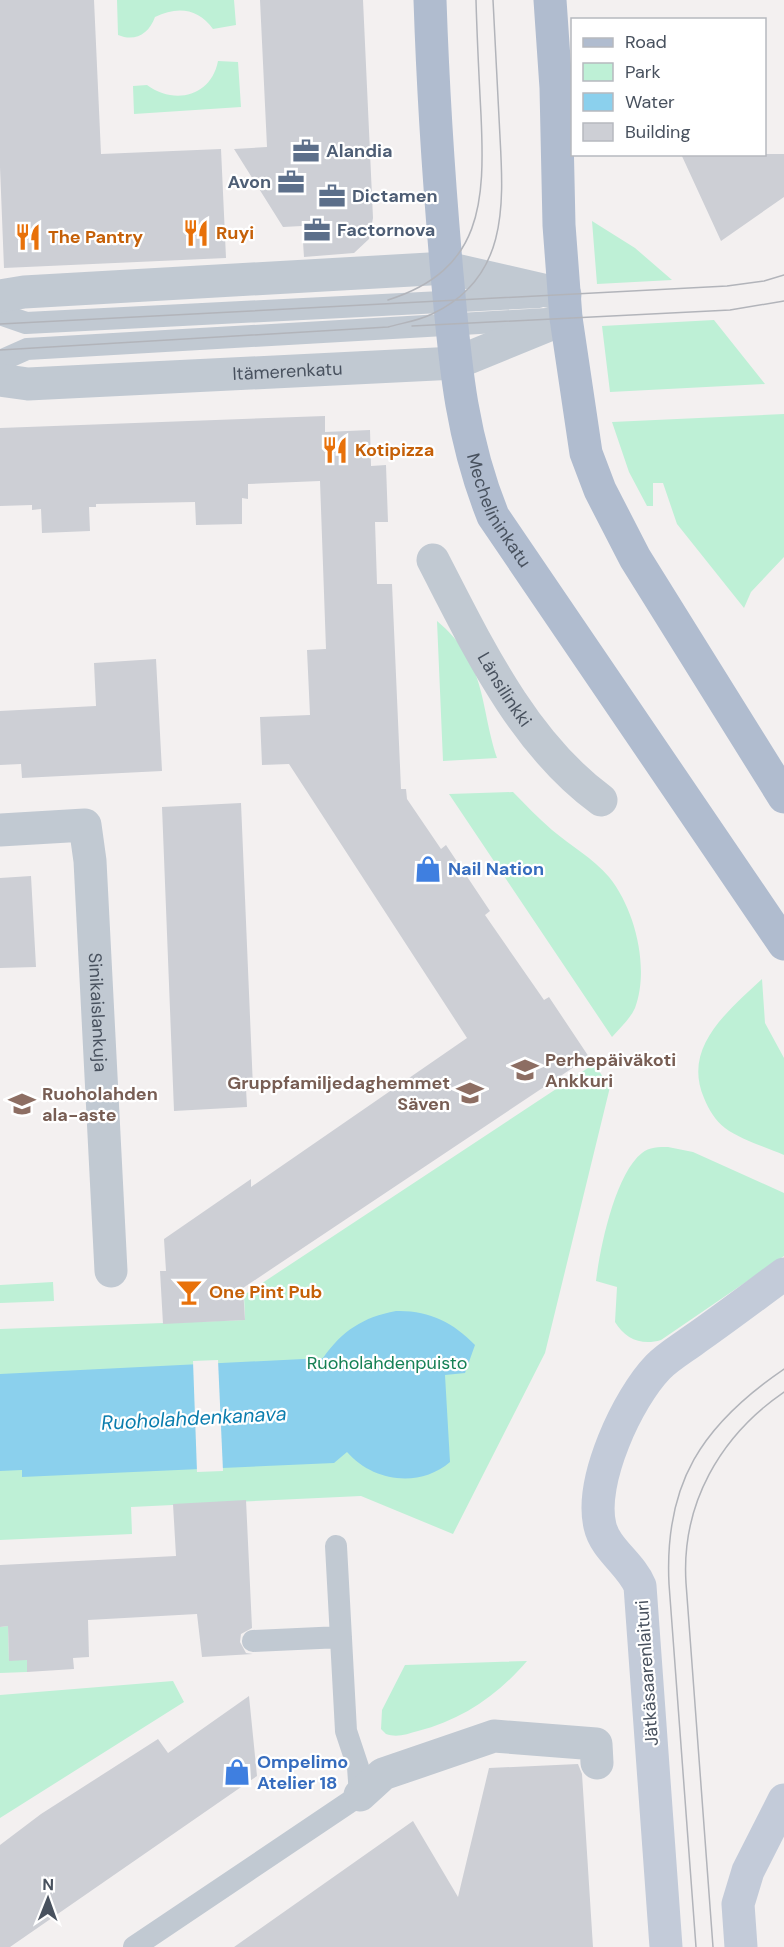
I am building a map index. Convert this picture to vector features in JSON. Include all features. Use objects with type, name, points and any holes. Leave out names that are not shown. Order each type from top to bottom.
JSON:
[{"type":"main road","name":"Mechelininkatu","points":[[430,0],[438,184],[462,414],[476,473],[493,516],[779,937]]},
{"type":"main road","points":[[550,0],[556,88],[556,190],[566,307],[586,453],[600,490],[635,558],[784,797]]},
{"type":"main road","name":"Jätkäsaarenlaituri","points":[[666,1947],[640,1586],[630,1568],[606,1540],[600,1527],[603,1476],[607,1456],[619,1429],[637,1396],[659,1366],[784,1274]]},
{"type":"main road","points":[[741,1947],[738,1904],[748,1871],[784,1800]]},
{"type":"street","points":[[0,296],[24,292],[447,268],[566,307]]},
{"type":"street","name":"Itämerenkatu","points":[[0,380],[28,384],[456,363],[566,307]]},
{"type":"street","name":"Länsilinkki","points":[[433,560],[471,633],[514,704],[554,760],[576,782],[601,800]]},
{"type":"street","name":"Sinikaislankuja","points":[[0,830],[86,825],[90,861],[111,1271]]},
{"type":"street","points":[[360,1795],[383,1774],[494,1736],[601,1751]]},
{"type":"lane","points":[[0,314],[26,323],[358,305],[451,314]]},
{"type":"lane","points":[[0,361],[27,349],[451,314],[566,307]]},
{"type":"lane","points":[[134,1947],[360,1795],[358,1767],[346,1731],[336,1546]]},
{"type":"lane","points":[[253,1641],[341,1637]]},
{"type":"green space","points":[[117,0],[234,0],[236,25],[213,29],[194,13],[179,10],[155,17],[149,28],[141,35],[124,37],[118,35]]},
{"type":"green space","points":[[218,61],[238,62],[241,107],[134,114],[133,86],[147,85],[168,95],[190,94],[200,90],[208,83]]},
{"type":"green space","points":[[592,221],[635,248],[672,280],[597,284]]},
{"type":"green space","points":[[714,320],[765,384],[610,392],[602,326]]},
{"type":"green space","points":[[784,414],[784,557],[751,592],[744,608],[677,524],[663,483],[653,483],[653,506],[647,506],[629,472],[612,422]]},
{"type":"green space","points":[[437,621],[465,652],[473,668],[497,758],[443,761]]},
{"type":"green space","points":[[513,792],[552,830],[603,870],[618,890],[633,922],[640,957],[639,992],[633,1012],[612,1037],[449,794]]},
{"type":"green space","points":[[762,979],[765,1023],[784,1058],[784,1155],[738,1136],[721,1125],[708,1107],[699,1080],[699,1062],[712,1031]]},
{"type":"green space","name":"Ruoholahdenpuisto","points":[[594,1064],[610,1087],[545,1353],[453,1534],[361,1496],[131,1507],[132,1534],[0,1540],[0,1329],[245,1320],[244,1295]]},
{"type":"green space","points":[[668,1147],[693,1152],[784,1193],[784,1256],[661,1340],[647,1342],[629,1337],[619,1328],[615,1322],[617,1287],[596,1281],[610,1212],[624,1177],[632,1163],[642,1153],[654,1148]]},
{"type":"green space","points":[[53,1282],[54,1301],[0,1303],[0,1285]]},
{"type":"green space","points":[[8,1626],[9,1660],[27,1660],[27,1672],[0,1673],[0,1627]]},
{"type":"green space","points":[[527,1661],[504,1685],[478,1705],[450,1720],[402,1735],[386,1734],[381,1729],[382,1710],[405,1665]]},
{"type":"green space","points":[[173,1681],[184,1702],[0,1818],[0,1695]]},
{"type":"water","name":"Ruoholahdenkanava","points":[[396,1311],[419,1313],[439,1319],[458,1330],[475,1345],[465,1373],[445,1375],[450,1462],[425,1476],[397,1478],[383,1475],[370,1470],[347,1452],[334,1463],[22,1477],[22,1470],[0,1471],[0,1374],[323,1358],[338,1340],[363,1321]]},
{"type":"pier","points":[[218,1360],[223,1471],[197,1472],[193,1361]]},
{"type":"building","points":[[0,0],[94,0],[101,154],[221,149],[226,258],[4,268],[0,167]]},
{"type":"building","points":[[260,0],[363,0],[373,218],[369,239],[354,253],[304,257],[302,226],[283,227],[234,149],[267,147]]},
{"type":"building","points":[[784,154],[784,197],[721,241],[682,156]]},
{"type":"building","points":[[325,416],[325,432],[370,430],[371,466],[386,465],[388,522],[375,522],[377,584],[392,584],[401,789],[406,789],[407,799],[441,849],[446,845],[490,911],[485,915],[544,1000],[549,997],[589,1057],[243,1288],[245,1320],[163,1324],[160,1271],[166,1271],[164,1239],[251,1179],[251,1187],[467,1038],[289,764],[262,765],[260,717],[310,715],[307,650],[326,649],[320,481],[248,484],[248,499],[242,498],[242,524],[196,525],[195,502],[96,504],[96,507],[89,507],[90,531],[42,533],[41,509],[32,510],[32,505],[0,506],[0,428]]},
{"type":"building","points":[[156,659],[162,771],[22,778],[21,764],[0,765],[0,711],[96,706],[94,663]]},
{"type":"building","points":[[241,803],[253,1088],[246,1088],[247,1107],[174,1111],[162,807]]},
{"type":"building","points":[[31,876],[36,967],[0,968],[0,878]]},
{"type":"building","points":[[246,1500],[252,1628],[241,1634],[240,1642],[246,1653],[253,1654],[202,1657],[197,1614],[88,1620],[89,1657],[73,1658],[74,1669],[27,1672],[27,1660],[9,1661],[8,1626],[0,1627],[0,1565],[176,1556],[173,1504]]},
{"type":"building","points":[[249,1696],[257,1776],[10,1947],[0,1947],[0,1845],[41,1814],[158,1739],[168,1753]]},
{"type":"building","points":[[578,1764],[582,1774],[593,1947],[234,1947],[413,1821],[458,1897],[489,1768]]},
{"type":"tram line","points":[[388,300],[419,287],[443,271],[460,251],[472,229],[482,176],[476,0]]},
{"type":"tram line","points":[[0,350],[388,327],[432,314],[457,299],[475,282],[488,261],[496,239],[500,215],[502,190],[493,0]]},
{"type":"tram line","points":[[0,324],[727,286],[764,281],[784,275]]},
{"type":"tram line","points":[[412,326],[730,310],[784,301]]},
{"type":"tram line","points":[[696,1947],[669,1584],[669,1548],[673,1516],[682,1486],[694,1460],[710,1435],[755,1390],[784,1369]]},
{"type":"tram line","points":[[713,1947],[686,1583],[686,1554],[690,1526],[709,1474],[741,1429],[784,1392]]},
{"type":"place","name":"Alandia","points":[[306,151]]},
{"type":"place","name":"Avon","points":[[291,182]]},
{"type":"place","name":"Dictamen","points":[[332,196]]},
{"type":"place","name":"Factornova","points":[[317,230]]},
{"type":"place","name":"Ruyi","points":[[196,233]]},
{"type":"place","name":"The Pantry","points":[[28,237]]},
{"type":"place","name":"Kotipizza","points":[[335,450]]},
{"type":"place","name":"Nail Nation","points":[[428,869]]},
{"type":"place","name":"Perhepäiväkoti Ankkuri","points":[[525,1070]]},
{"type":"place","name":"Gruppfamiljedaghemmet Säven","points":[[470,1093]]},
{"type":"place","name":"Ruoholahden ala-aste","points":[[22,1104]]},
{"type":"place","name":"One Pint Pub","points":[[189,1292]]},
{"type":"place","name":"Ompelimo Atelier 18","points":[[237,1772]]}]
